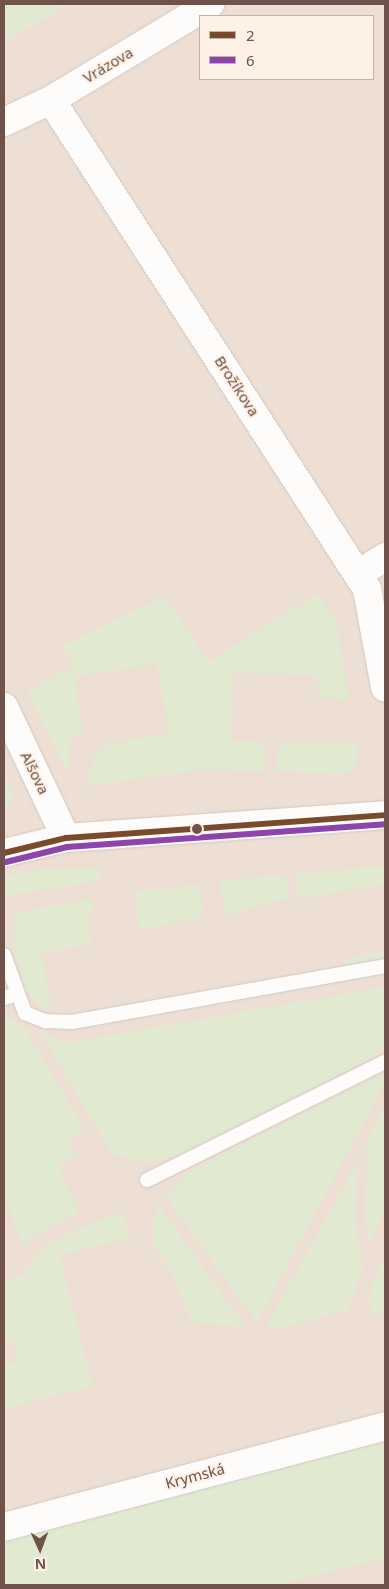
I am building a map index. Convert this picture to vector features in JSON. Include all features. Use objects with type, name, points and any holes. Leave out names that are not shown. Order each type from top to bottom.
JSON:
[{"type":"street","name":"Vrázova","points":[[4,122],[51,100],[210,4]]},
{"type":"street","name":"Brožíkova","points":[[51,100],[368,589],[385,687]]},
{"type":"street","points":[[358,574],[385,557]]},
{"type":"street","name":"Alšova","points":[[4,707],[66,838]]},
{"type":"street","points":[[4,853],[66,838],[385,815]]},
{"type":"street","name":"Krymská","points":[[4,1527],[385,1426]]},
{"type":"lane","points":[[4,956],[10,996],[25,1013],[45,1022],[72,1022],[385,966]]},
{"type":"lane","points":[[147,1180],[385,1062]]},
{"type":"shaded area","points":[[69,4],[385,4],[385,1585],[4,1585],[4,41]]},
{"type":"green space","points":[[4,4],[69,4],[4,41]]},
{"type":"green space","points":[[317,594],[336,623],[349,700],[318,697],[318,676],[233,672],[230,740],[265,742],[264,771],[200,770],[86,786],[95,754],[101,746],[169,733],[156,664],[74,677],[83,733],[70,739],[68,774],[27,691],[74,666],[62,646],[165,596],[208,662]]},
{"type":"green space","points":[[279,742],[355,743],[358,758],[352,769],[342,774],[276,771]]},
{"type":"green space","points":[[4,775],[12,792],[12,803],[4,812]]},
{"type":"green space","points":[[375,867],[385,868],[385,884],[298,899],[295,874]]},
{"type":"green space","points":[[103,868],[99,881],[4,896],[4,877],[38,869]]},
{"type":"green space","points":[[284,874],[289,898],[225,915],[219,881]]},
{"type":"green space","points":[[199,884],[204,916],[140,929],[134,892]]},
{"type":"green space","points":[[92,899],[94,908],[87,922],[91,944],[41,953],[51,1009],[40,1005],[27,992],[14,945],[14,923],[20,912]]},
{"type":"green space","points":[[385,951],[385,961],[348,967],[345,958]]},
{"type":"green space","points":[[385,987],[385,1046],[376,1054],[180,1154],[148,1163],[112,1154],[40,1031],[62,1041],[79,1041]]},
{"type":"green space","points":[[11,1018],[27,1033],[83,1126],[66,1143],[79,1155],[58,1164],[78,1214],[47,1227],[22,1245],[4,1193],[4,1020]]},
{"type":"green space","points":[[385,1072],[385,1082],[258,1320],[254,1319],[165,1195],[189,1172]]},
{"type":"green space","points":[[385,1105],[385,1208],[369,1247],[365,1217],[367,1140]]},
{"type":"green space","points":[[355,1165],[358,1166],[355,1220],[363,1269],[348,1310],[270,1330],[268,1324]]},
{"type":"green space","points":[[159,1206],[246,1327],[192,1322],[170,1269],[154,1248],[153,1220]]},
{"type":"green space","points":[[122,1212],[131,1238],[59,1255],[92,1386],[4,1408],[4,1366],[17,1362],[13,1338],[4,1340],[4,1280],[22,1275],[50,1242]]},
{"type":"green space","points":[[385,1251],[385,1313],[374,1316],[369,1297]]},
{"type":"green space","points":[[385,1441],[385,1558],[275,1585],[4,1585],[4,1537]]},
{"type":"transit line","name":"2","points":[[4,853],[66,838],[385,815]]},
{"type":"transit line","name":"6","points":[[6,862],[67,847],[385,824]]}]
